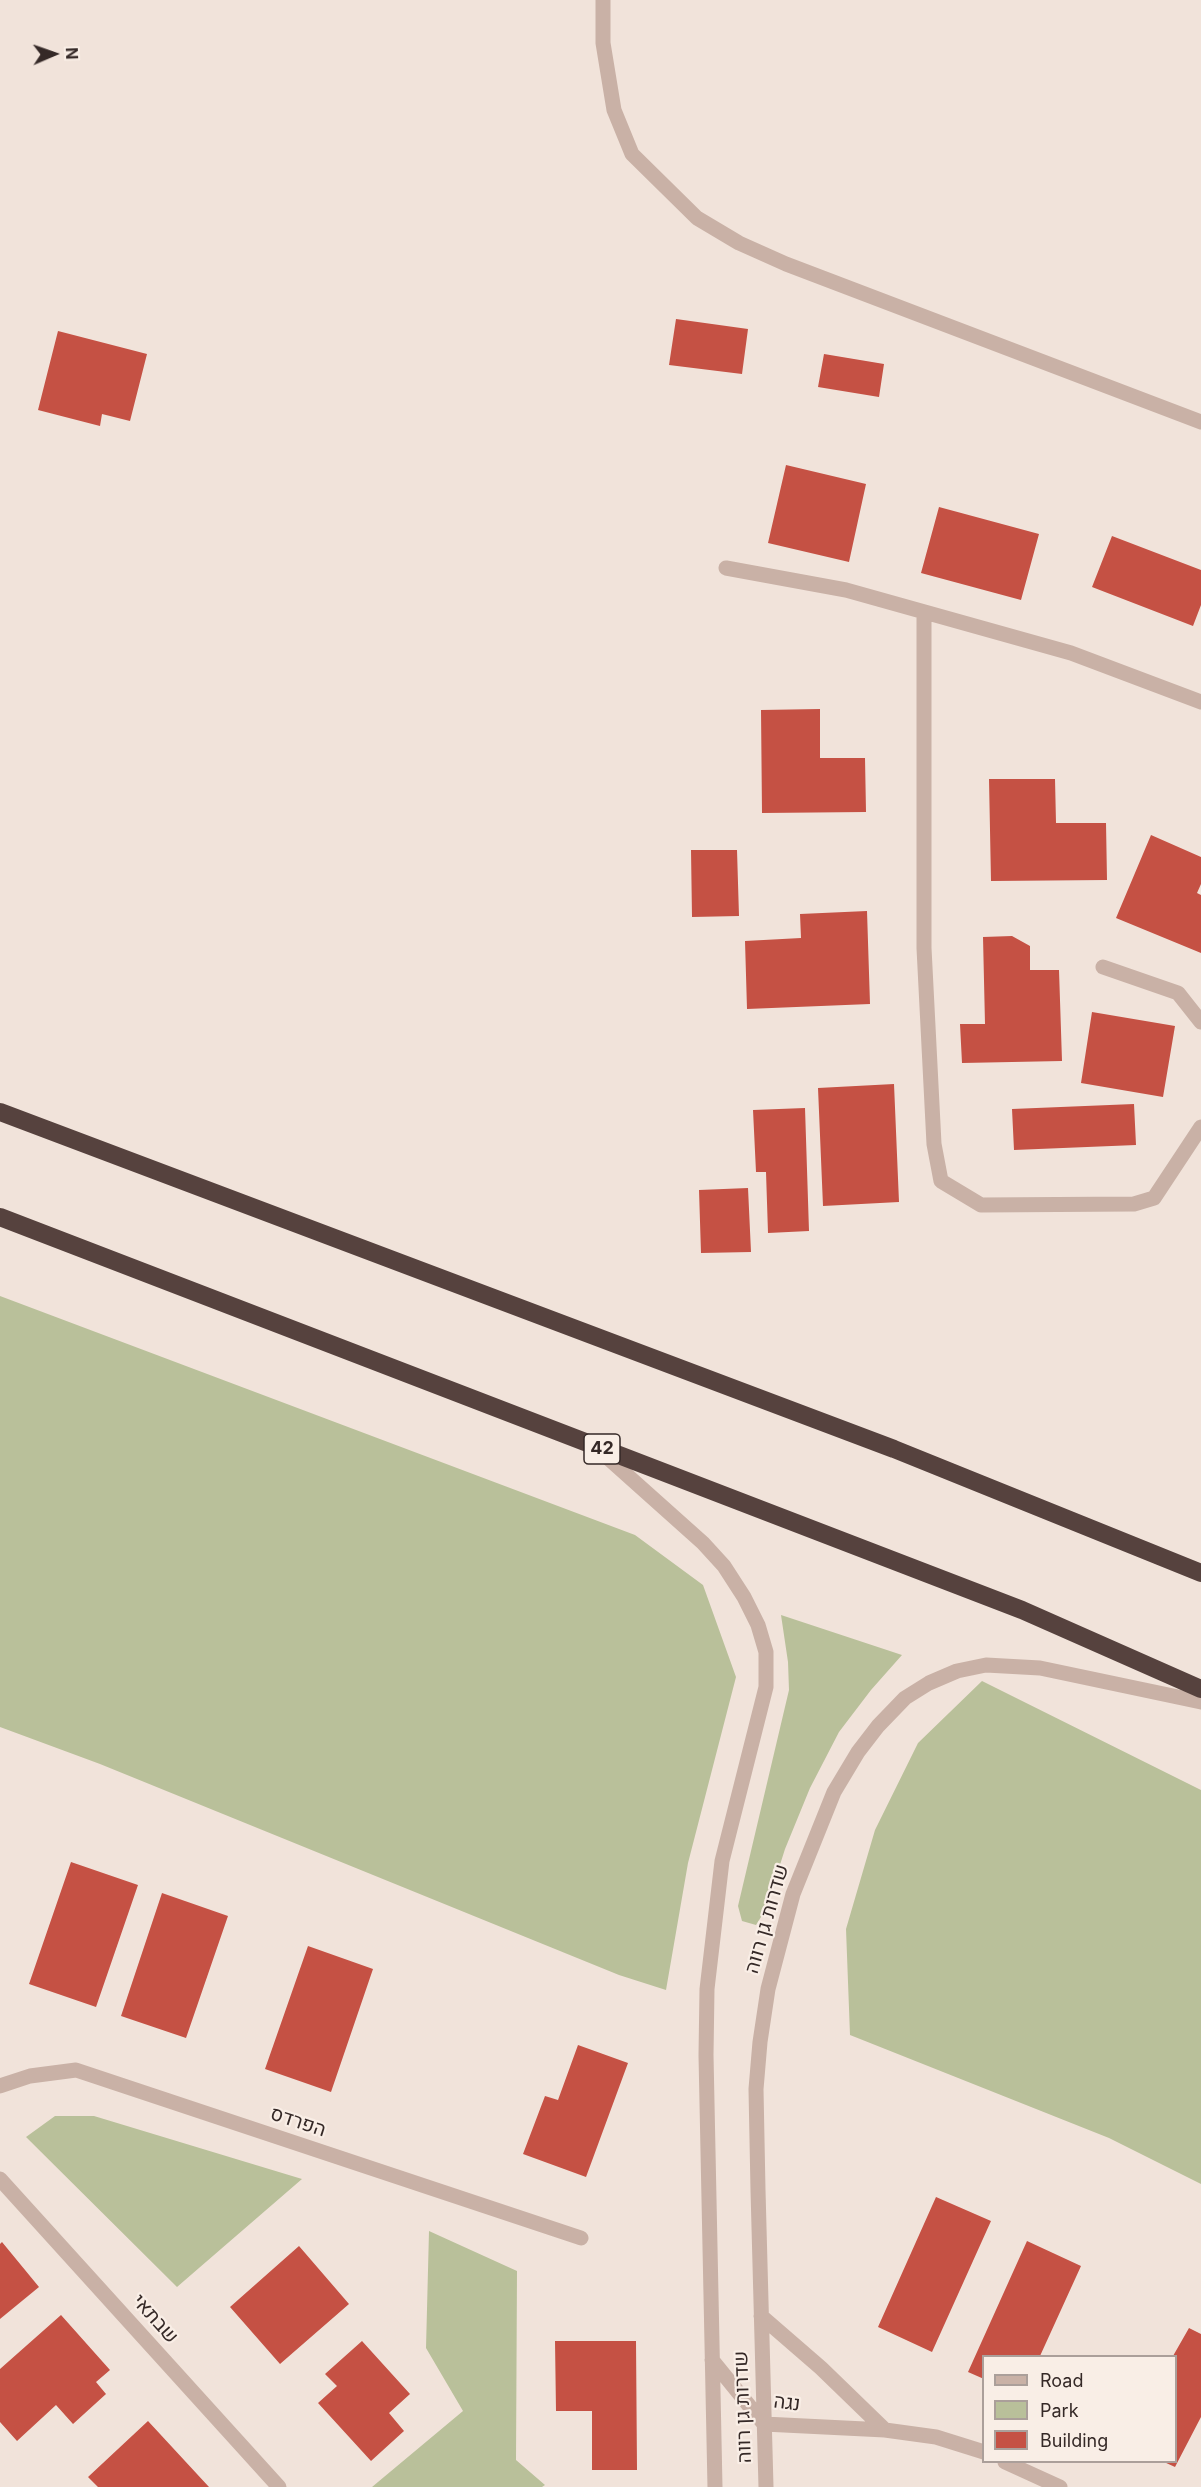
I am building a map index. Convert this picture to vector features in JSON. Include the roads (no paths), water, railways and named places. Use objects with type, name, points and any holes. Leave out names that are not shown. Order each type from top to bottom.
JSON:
[{"type":"highway","points":[[0,1112],[894,1449],[1201,1573]]},
{"type":"highway","name":"42","points":[[0,1217],[1023,1610],[1201,1689]]},
{"type":"street","points":[[603,0],[603,43],[614,110],[632,154],[697,218],[739,243],[786,264],[1201,422]]},
{"type":"street","points":[[726,568],[846,591],[1071,653],[1201,702]]},
{"type":"street","points":[[924,612],[924,948],[934,1144],[940,1181],[981,1206],[1134,1204],[1154,1198],[1201,1127]]},
{"type":"street","points":[[1103,967],[1178,993],[1201,1022]]},
{"type":"street","name":"שדרות גן רווה","points":[[595,1446],[703,1543],[724,1566],[744,1597],[758,1625],[766,1652],[766,1687],[762,1707],[722,1861],[707,1989],[706,2055],[715,2487]]},
{"type":"street","name":"שדרות גן רווה","points":[[766,2487],[756,2089],[768,1989],[793,1894],[834,1792],[858,1752],[878,1726],[905,1698],[928,1683],[957,1671],[986,1665],[1040,1668],[1201,1702]]},
{"type":"street","name":"הפרדס","points":[[0,2086],[30,2076],[76,2070],[581,2238]]},
{"type":"street","name":"שבתאי","points":[[0,2179],[279,2487]]},
{"type":"street","points":[[761,2316],[821,2368],[885,2430]]},
{"type":"street","name":"נגה","points":[[712,2360],[764,2424],[885,2430],[936,2437],[982,2451]]},
{"type":"street","points":[[1007,2463],[1060,2487]]}]
